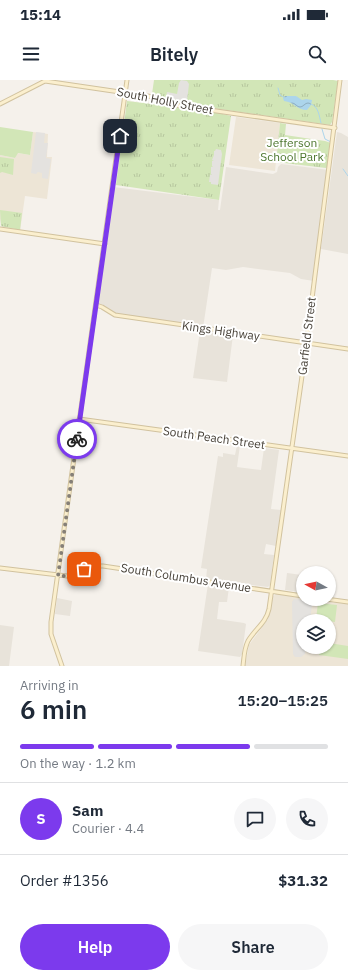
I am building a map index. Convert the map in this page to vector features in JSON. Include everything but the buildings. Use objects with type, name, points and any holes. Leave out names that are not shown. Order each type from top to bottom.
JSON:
[{"type":"main road","points":[[62,666],[51,629],[127,80]]},
{"type":"main road","name":"Garfield Street","points":[[243,666],[248,643],[266,617],[271,591],[292,448],[335,128],[340,80]]},
{"type":"main road","name":"South Holly Street","points":[[0,104],[43,81],[154,97],[173,105],[335,128]]},
{"type":"main road","points":[[0,229],[105,244]]},
{"type":"main road","name":"Kings Highway","points":[[96,305],[115,315],[348,349]]},
{"type":"main road","name":"South Peach Street","points":[[79,419],[348,456]]},
{"type":"main road","name":"South Columbus Avenue","points":[[0,568],[58,576],[71,576],[88,568],[98,566],[296,595]]},
{"type":"main road","points":[[336,600],[348,602]]},
{"type":"shaded area","points":[[181,80],[187,81],[189,84],[187,101],[166,98],[167,92],[177,94]]},
{"type":"shaded area","points":[[236,117],[280,123],[275,171],[229,165]]},
{"type":"shaded area","points":[[33,132],[48,134],[47,157],[52,157],[47,199],[25,196],[20,231],[2,228],[0,219],[0,155],[15,158],[17,153],[30,155]]},
{"type":"shaded area","points":[[36,132],[45,133],[44,143],[48,143],[46,158],[51,159],[48,179],[42,178],[42,173],[31,173]]},
{"type":"shaded area","points":[[337,132],[348,137],[348,254],[321,249]]},
{"type":"shaded area","points":[[216,149],[221,150],[222,154],[218,185],[211,184],[211,182],[209,182],[210,175],[212,174],[211,167],[213,167],[212,161],[214,161],[212,160]]},
{"type":"shaded area","points":[[281,164],[329,170],[314,281],[301,279],[290,273],[243,267],[226,270],[212,268],[203,328],[112,314],[96,305],[113,187],[219,200],[218,210],[220,210],[226,167],[273,174],[277,172],[278,167]]},
{"type":"shaded area","points":[[200,331],[233,335],[227,382],[193,378]]},
{"type":"shaded area","points":[[237,445],[240,445],[237,467],[261,470],[264,448],[279,450],[271,509],[281,510],[276,546],[266,544],[264,554],[274,555],[270,585],[268,587],[206,579],[207,569],[201,568],[218,456],[223,457],[223,453],[235,455]]},
{"type":"shaded area","points":[[287,573],[296,574],[296,591],[285,590]]},
{"type":"shaded area","points":[[208,584],[229,587],[227,602],[219,602],[217,619],[246,624],[242,654],[240,657],[198,651]]},
{"type":"shaded area","points":[[276,594],[296,597],[296,606],[336,606],[336,603],[348,604],[348,666],[245,666],[249,645],[268,619],[272,597]]},
{"type":"shaded area","points":[[57,598],[72,601],[70,616],[55,614]]},
{"type":"shaded area","points":[[294,599],[296,599],[296,606],[312,606],[311,614],[296,614],[296,654],[305,654],[301,657],[295,657],[293,654],[292,602]]},
{"type":"shaded area","points":[[0,625],[14,627],[9,666],[0,666]]},
{"type":"green space","points":[[154,80],[338,81],[332,122],[330,125],[179,103],[152,94]]},
{"type":"green space","points":[[127,101],[210,111],[231,116],[219,200],[116,185]]},
{"type":"green space","name":"Jefferson School Park","points":[[280,123],[286,124],[285,135],[331,143],[328,167],[276,162]]},
{"type":"green space","points":[[0,127],[33,132],[30,155],[18,153],[15,158],[0,155]]},
{"type":"green space","points":[[0,157],[14,159],[13,175],[2,172],[0,173]]},
{"type":"green space","points":[[0,210],[22,213],[20,230],[1,226]]},
{"type":"green space","points":[[337,605],[336,614],[317,614],[318,606]]},
{"type":"green space","points":[[336,644],[348,646],[348,659],[319,655],[336,654]]},
{"type":"water","points":[[285,96],[296,96],[302,100],[312,100],[311,105],[307,110],[301,109],[284,101],[283,98]]},
{"type":"waterway","points":[[278,88],[280,95],[285,98]]},
{"type":"waterway","points":[[311,104],[316,107],[321,123]]},
{"type":"waterway","points":[[322,129],[325,139],[331,142]]},
{"type":"waterway","points":[[343,169],[348,176]]},
{"type":"way so far","points":[[77,439],[58,576],[71,576],[78,574],[84,569]]},
{"type":"route","points":[[77,439],[120,136]]}]
